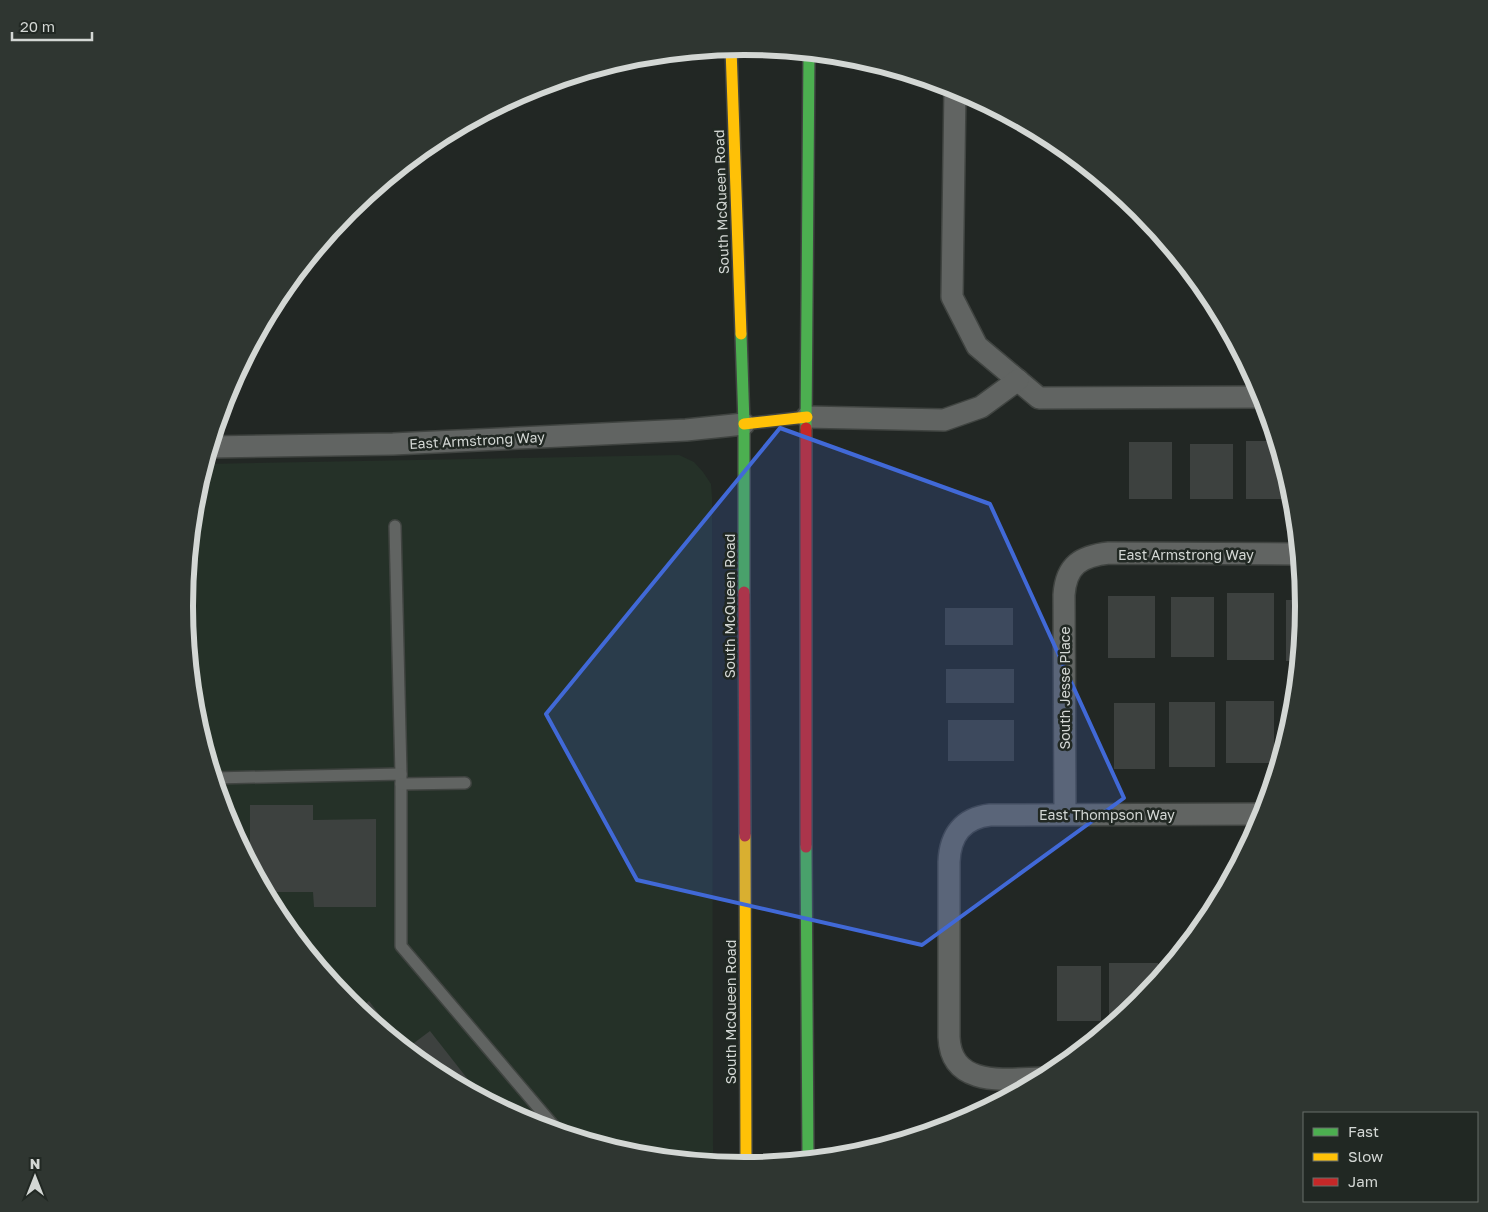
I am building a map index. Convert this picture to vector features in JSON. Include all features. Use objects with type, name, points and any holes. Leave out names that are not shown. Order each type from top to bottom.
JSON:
[{"type":"main road","name":"South McQueen Road","points":[[731,55],[744,424],[746,1157]]},
{"type":"main road","points":[[808,1153],[805,627],[809,59]]},
{"type":"main road","points":[[744,424],[806,417]]},
{"type":"street","points":[[955,97],[952,297],[977,346],[1039,398],[1254,397]]},
{"type":"street","points":[[806,417],[944,420],[981,407],[1018,380]]},
{"type":"street","name":"East Armstrong Way","points":[[217,447],[393,444],[686,430],[744,424]]},
{"type":"street","name":"East Armstrong Way","points":[[1076,565],[1090,556],[1109,553],[1292,554]]},
{"type":"street","name":"South Jesse Place","points":[[1065,814],[1064,595],[1066,577],[1076,565]]},
{"type":"street","name":"East Thompson Way","points":[[1027,1078],[990,1079],[968,1072],[956,1062],[949,1047],[950,852],[957,833],[963,825],[980,816],[1254,814]]},
{"type":"lane","points":[[395,526],[401,779],[401,946],[550,1122]]},
{"type":"lane","points":[[221,778],[401,779],[465,783]]},
{"type":"highlighted area","points":[[780,428],[990,504],[1124,798],[922,945],[637,880],[546,714]]},
{"type":"shaded area","points":[[679,455],[694,462],[703,472],[711,484],[712,497],[713,1156],[637,1146],[567,1128],[500,1100],[468,1083],[409,1043],[354,996],[307,941],[286,912],[250,850],[222,783],[212,749],[198,678],[194,642],[194,570],[198,534],[212,464]]},
{"type":"building","points":[[1246,441],[1270,441],[1284,499],[1246,499]]},
{"type":"building","points":[[1129,442],[1172,442],[1172,499],[1129,499]]},
{"type":"building","points":[[1190,444],[1233,444],[1233,499],[1190,499]]},
{"type":"building","points":[[1227,593],[1274,593],[1274,660],[1227,660]]},
{"type":"building","points":[[1108,596],[1155,596],[1155,658],[1108,658]]},
{"type":"building","points":[[1171,597],[1214,597],[1214,657],[1171,657]]},
{"type":"building","points":[[1286,600],[1295,600],[1292,661],[1286,661]]},
{"type":"building","points":[[945,608],[1013,608],[1013,645],[945,645]]},
{"type":"building","points":[[946,669],[1014,669],[1014,703],[946,703]]},
{"type":"building","points":[[1226,701],[1274,701],[1274,756],[1272,763],[1226,763]]},
{"type":"building","points":[[1169,702],[1215,702],[1215,767],[1169,767]]},
{"type":"building","points":[[1114,703],[1155,703],[1155,769],[1114,769]]},
{"type":"building","points":[[948,720],[1014,720],[1014,761],[948,761]]},
{"type":"building","points":[[250,805],[313,805],[313,820],[376,819],[376,907],[314,907],[313,892],[274,892],[250,850]]},
{"type":"building","points":[[1109,963],[1158,963],[1158,969],[1134,996],[1109,1018]]},
{"type":"building","points":[[1057,966],[1101,966],[1101,1021],[1057,1021]]},
{"type":"building","points":[[369,1001],[387,1025],[381,1020],[364,1005]]},
{"type":"building","points":[[430,1031],[470,1082],[468,1083],[438,1064],[412,1045]]},
{"type":"traffic: fast","points":[[806,428],[809,59]]},
{"type":"traffic: fast","points":[[741,334],[744,424],[744,592]]},
{"type":"traffic: fast","points":[[806,847],[808,1153]]},
{"type":"traffic: slow","points":[[731,55],[741,334]]},
{"type":"traffic: slow","points":[[744,424],[807,417]]},
{"type":"traffic: slow","points":[[745,836],[746,1157]]},
{"type":"traffic: jam","points":[[806,428],[806,847]]},
{"type":"traffic: jam","points":[[744,592],[745,836]]}]
